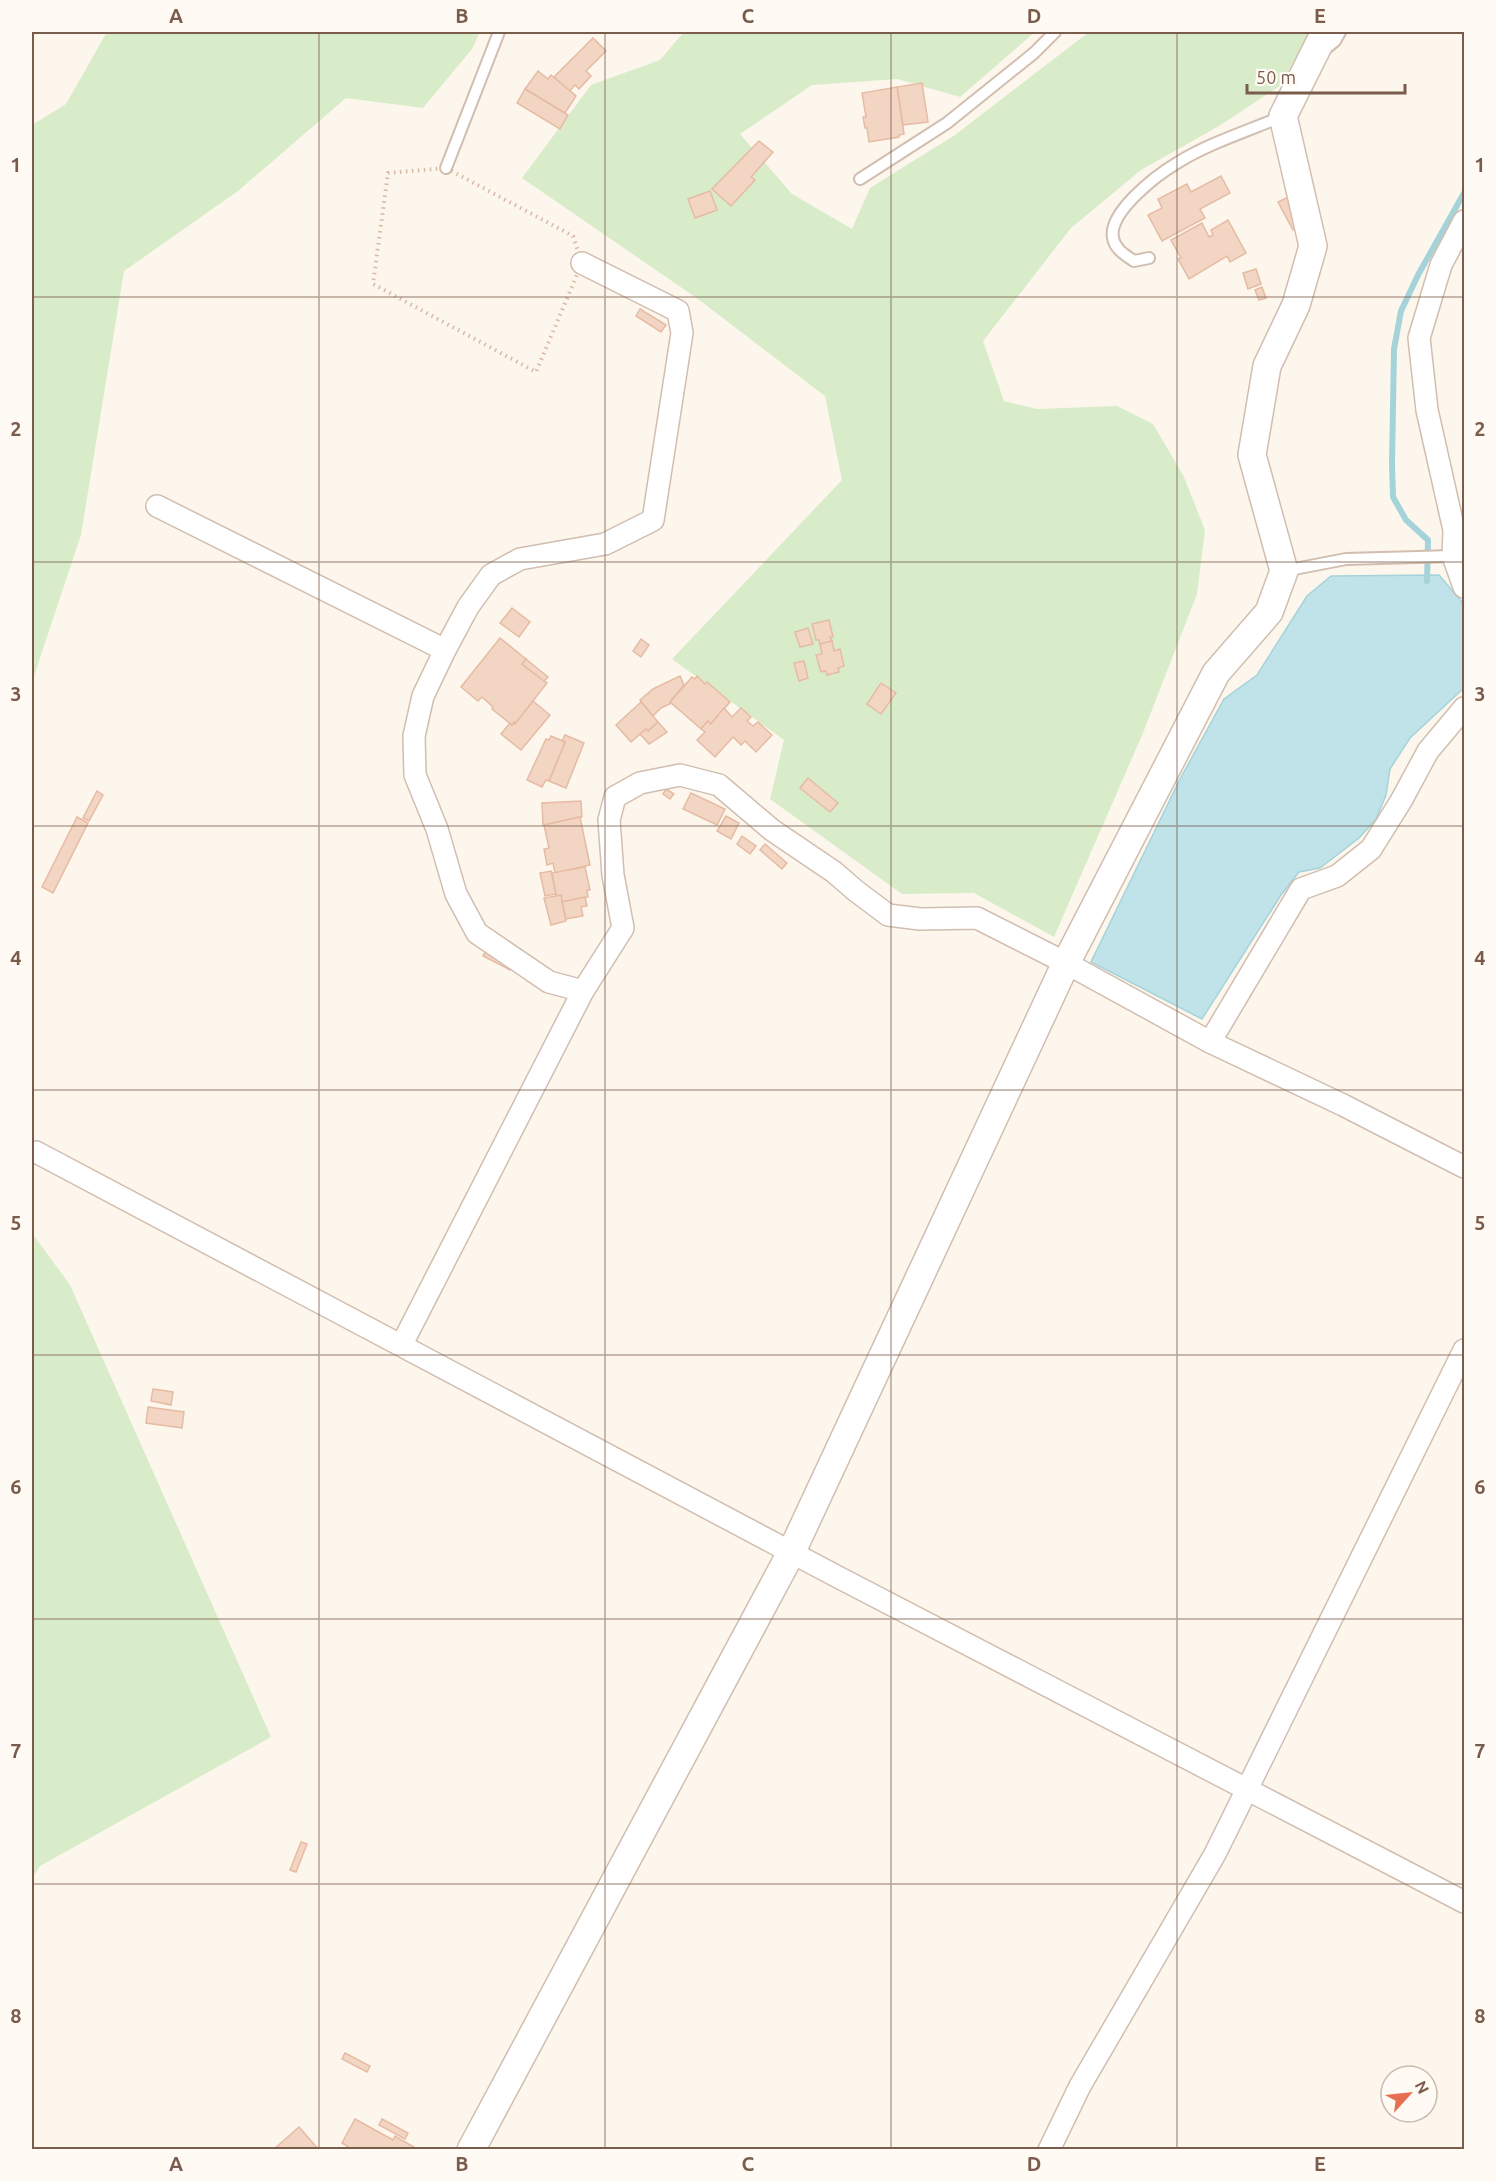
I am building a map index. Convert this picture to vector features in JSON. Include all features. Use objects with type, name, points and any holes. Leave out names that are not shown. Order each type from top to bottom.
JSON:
[{"type":"street","points":[[474,2148],[792,1551],[1066,963],[1216,673],[1269,612],[1284,571],[1252,455],[1267,366],[1296,305],[1313,246],[1283,116],[1319,43]]},
{"type":"street","points":[[1464,221],[1441,265],[1419,338],[1427,411],[1459,523],[1436,557],[1464,587]]},
{"type":"street","points":[[582,263],[678,311],[682,333],[653,520],[605,544],[520,558],[491,575],[468,608],[445,650],[423,696],[414,736],[415,775],[437,829],[456,894],[477,933],[549,982],[583,991]]},
{"type":"street","points":[[157,506],[445,650]]},
{"type":"street","points":[[1210,1042],[1301,889],[1336,876],[1371,849],[1428,751],[1464,708]]},
{"type":"street","points":[[402,1344],[583,991],[623,928],[614,875],[609,820],[615,797],[640,783],[680,775],[719,785],[772,830],[834,872],[888,915],[920,919],[977,918],[1066,963],[1210,1042],[1343,1105],[1464,1167]]},
{"type":"street","points":[[36,1152],[847,1581],[1464,1902]]},
{"type":"street","points":[[1049,2150],[1080,2086],[1215,1854],[1464,1350]]},
{"type":"lane","points":[[446,168],[499,32]]},
{"type":"lane","points":[[860,179],[947,123],[1034,53],[1055,32]]},
{"type":"lane","points":[[1319,43],[1335,41],[1340,32]]},
{"type":"lane","points":[[1149,258],[1134,261],[1120,252],[1113,238],[1114,223],[1125,205],[1177,163],[1283,116]]},
{"type":"lane","points":[[1284,571],[1346,559],[1436,557]]},
{"type":"path","points":[[446,168],[573,236],[582,263],[536,372],[374,284],[388,173],[446,168]]},
{"type":"green space","points":[[107,32],[480,32],[472,49],[423,108],[346,98],[238,191],[124,271],[81,535],[32,682],[32,125],[66,104]]},
{"type":"green space","points":[[684,32],[1035,32],[960,97],[897,79],[812,85],[740,134],[792,194],[852,229],[870,188],[955,135],[1089,32],[1309,32],[1281,85],[1219,126],[1141,170],[1071,228],[983,341],[1004,401],[1037,409],[1117,406],[1153,424],[1183,475],[1205,530],[1197,594],[1143,733],[1054,937],[974,893],[902,894],[770,799],[784,740],[672,659],[842,480],[825,396],[698,299],[522,178],[591,85],[660,60]]},
{"type":"green space","points":[[32,1233],[70,1285],[271,1737],[40,1866],[32,1878]]},
{"type":"water","points":[[1439,575],[1462,602],[1464,611],[1464,688],[1410,738],[1390,769],[1386,795],[1376,819],[1359,838],[1320,868],[1299,872],[1281,895],[1202,1019],[1091,962],[1180,779],[1224,699],[1257,675],[1307,596],[1331,576]]},
{"type":"building","points":[[593,38],[606,51],[586,71],[591,76],[579,89],[575,85],[569,92],[554,77]]},
{"type":"building","points":[[538,71],[548,79],[551,75],[576,96],[565,113],[525,89]]},
{"type":"building","points":[[922,83],[928,122],[903,125],[897,87]]},
{"type":"building","points":[[897,87],[904,134],[899,137],[869,142],[863,117],[866,117],[862,93]]},
{"type":"building","points":[[525,89],[568,115],[560,129],[517,103]]},
{"type":"building","points":[[759,141],[773,152],[751,177],[755,180],[731,206],[712,189]]},
{"type":"building","points":[[1221,176],[1230,193],[1200,209],[1205,218],[1162,241],[1148,215],[1162,208],[1158,199],[1187,184],[1191,192]]},
{"type":"building","points":[[710,191],[717,210],[695,218],[688,199]]},
{"type":"building","points":[[1294,194],[1300,226],[1293,230],[1278,202]]},
{"type":"building","points":[[1228,220],[1246,253],[1230,262],[1227,256],[1189,279],[1171,240],[1202,223],[1209,237],[1213,235],[1211,230]]},
{"type":"building","points":[[1256,269],[1261,284],[1248,289],[1243,273]]},
{"type":"building","points":[[1262,287],[1266,298],[1259,300],[1255,290]]},
{"type":"building","points":[[640,309],[666,325],[661,332],[636,316]]},
{"type":"building","points":[[512,608],[530,622],[519,637],[500,623]]},
{"type":"building","points":[[829,620],[832,641],[820,644],[819,640],[816,640],[812,624]]},
{"type":"building","points":[[808,628],[813,644],[800,647],[795,632]]},
{"type":"building","points":[[500,638],[526,659],[522,664],[547,683],[512,725],[492,709],[493,707],[482,697],[478,701],[461,687]]},
{"type":"building","points":[[641,639],[649,645],[641,657],[633,651]]},
{"type":"building","points":[[832,641],[834,651],[840,649],[844,666],[838,668],[839,672],[827,675],[826,671],[821,672],[816,655],[822,654],[820,644]]},
{"type":"building","points":[[526,659],[548,677],[544,681],[522,664]]},
{"type":"building","points":[[804,661],[808,678],[799,681],[794,663]]},
{"type":"building","points":[[680,676],[684,685],[670,702],[672,703],[661,708],[653,716],[640,700],[653,689]]},
{"type":"building","points":[[697,676],[730,702],[711,724],[708,721],[701,729],[670,702],[692,677],[695,679]]},
{"type":"building","points":[[881,683],[896,693],[881,714],[867,704]]},
{"type":"building","points":[[533,701],[550,715],[521,750],[501,734],[510,723],[515,724]]},
{"type":"building","points":[[641,702],[658,722],[631,742],[616,725]]},
{"type":"building","points":[[724,708],[732,717],[741,708],[751,717],[747,721],[753,726],[758,722],[772,735],[756,752],[745,741],[741,745],[733,737],[715,757],[697,740],[705,732],[701,729],[708,721],[711,724]]},
{"type":"building","points":[[658,722],[667,732],[649,744],[640,734],[646,729],[648,731]]},
{"type":"building","points":[[565,735],[584,743],[566,788],[549,781],[565,742],[562,741]]},
{"type":"building","points":[[551,736],[565,742],[549,781],[546,780],[542,787],[527,780],[546,739],[549,740]]},
{"type":"building","points":[[808,778],[838,803],[830,812],[800,788]]},
{"type":"building","points":[[666,789],[674,794],[670,799],[663,794]]},
{"type":"building","points":[[97,791],[103,795],[89,821],[83,818]]},
{"type":"building","points":[[691,793],[725,809],[717,825],[683,809]]},
{"type":"building","points":[[581,801],[582,817],[543,825],[542,803]]},
{"type":"building","points":[[726,816],[739,823],[731,839],[717,831]]},
{"type":"building","points":[[77,817],[88,823],[53,893],[42,887]]},
{"type":"building","points":[[580,817],[590,865],[555,873],[553,863],[547,865],[544,849],[549,848],[544,825]]},
{"type":"building","points":[[742,836],[756,846],[750,854],[737,844]]},
{"type":"building","points":[[765,844],[787,863],[782,869],[760,850]]},
{"type":"building","points":[[585,867],[590,890],[587,890],[588,897],[562,902],[561,895],[556,896],[552,873]]},
{"type":"building","points":[[551,871],[556,894],[545,896],[540,873]]},
{"type":"building","points":[[561,895],[566,921],[551,925],[544,898]]},
{"type":"building","points":[[585,897],[587,906],[581,907],[583,916],[566,919],[562,902]]},
{"type":"building","points":[[488,947],[515,961],[510,970],[483,956]]},
{"type":"building","points":[[153,1389],[173,1392],[171,1405],[151,1401]]},
{"type":"building","points":[[148,1407],[184,1412],[182,1428],[146,1423]]},
{"type":"building","points":[[301,1842],[307,1844],[296,1872],[290,1870]]},
{"type":"building","points":[[345,2053],[370,2066],[367,2072],[342,2059]]},
{"type":"building","points":[[355,2119],[393,2140],[395,2136],[419,2150],[353,2150],[342,2143]]},
{"type":"building","points":[[382,2119],[408,2133],[405,2139],[379,2125]]},
{"type":"building","points":[[299,2127],[319,2150],[273,2150]]},
{"type":"waterway","points":[[1427,581],[1428,540],[1406,520],[1393,497],[1394,349],[1401,311],[1418,275],[1464,193]]}]
